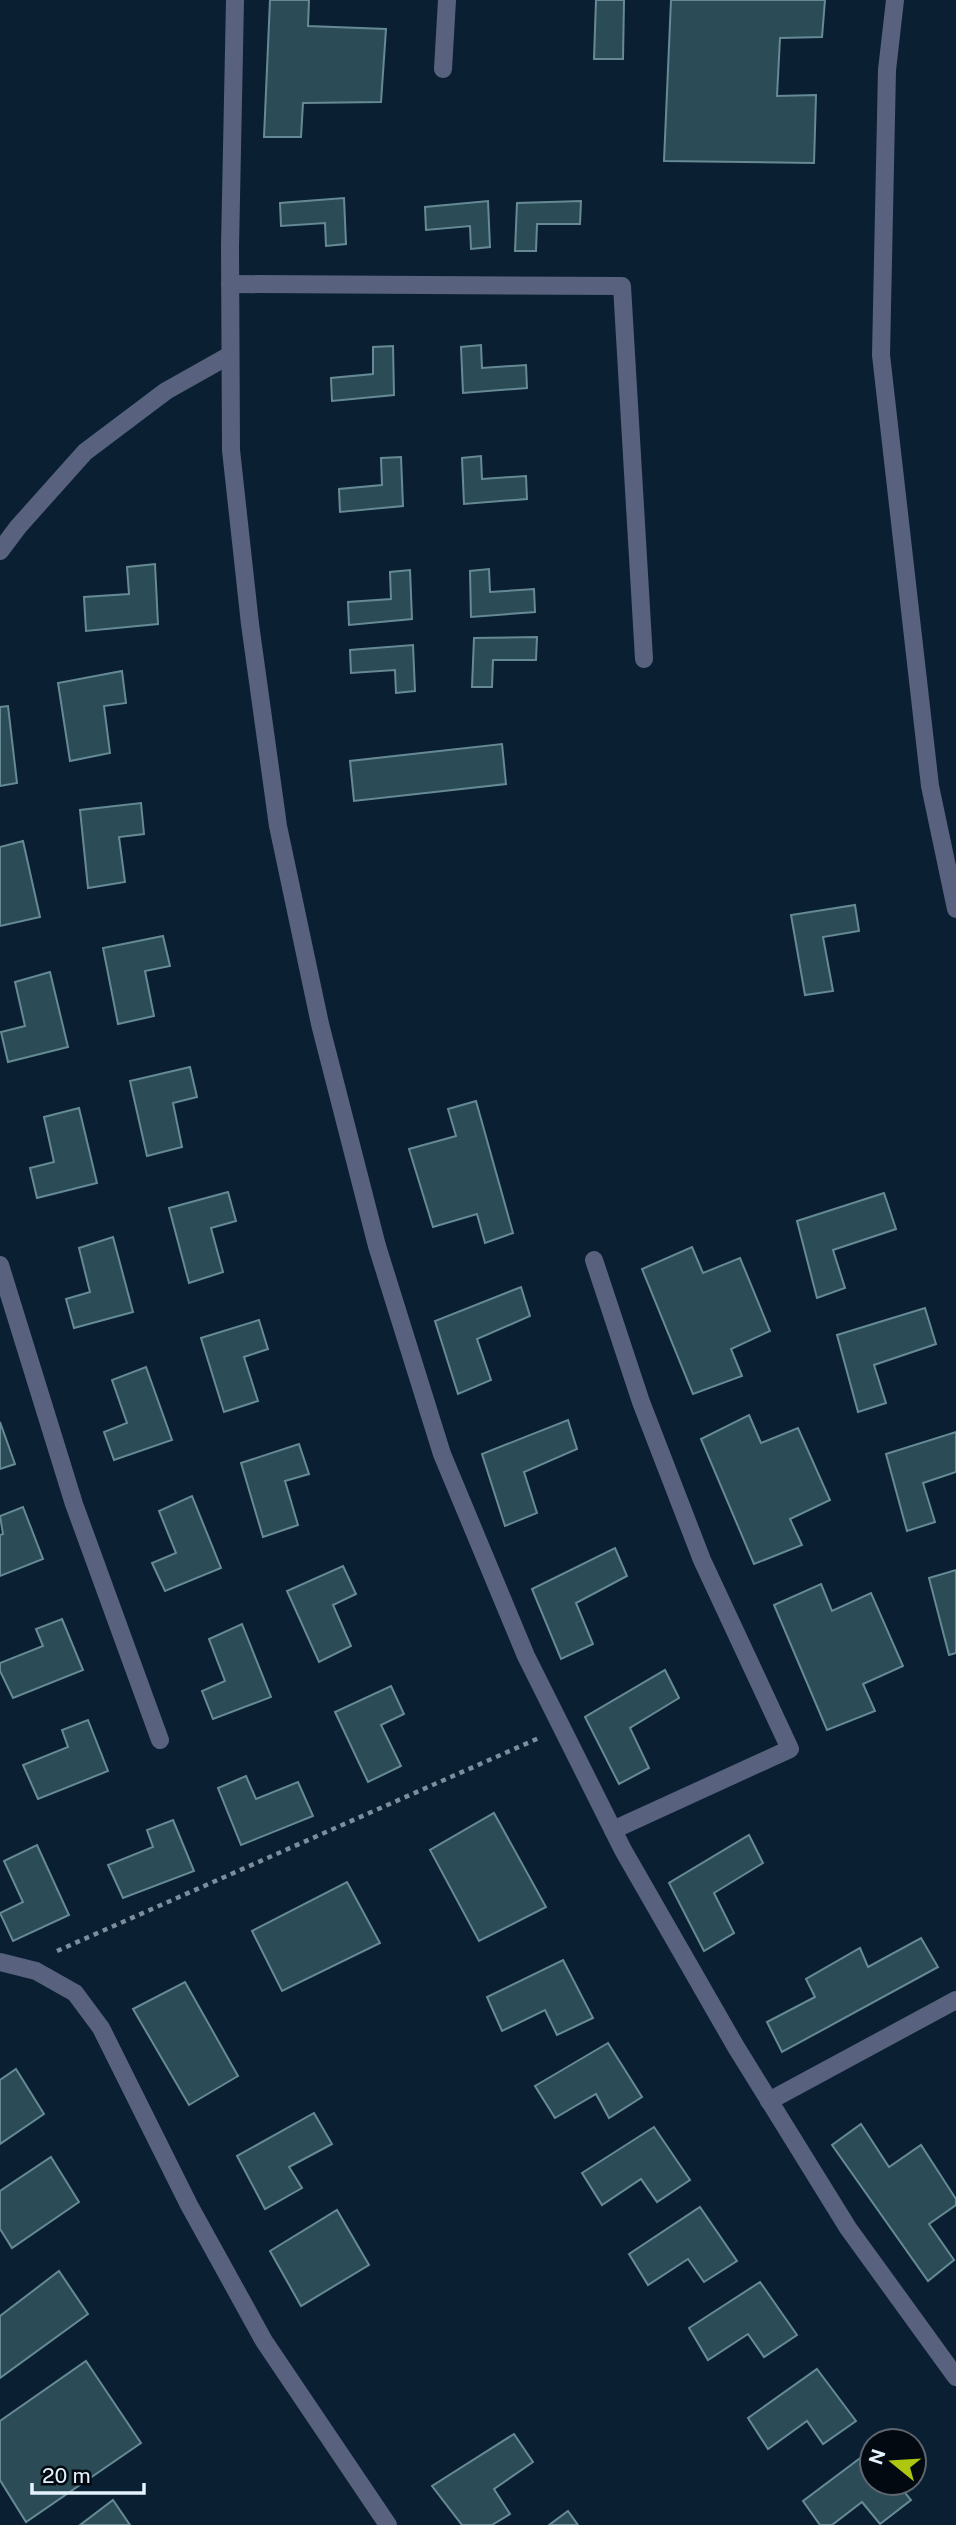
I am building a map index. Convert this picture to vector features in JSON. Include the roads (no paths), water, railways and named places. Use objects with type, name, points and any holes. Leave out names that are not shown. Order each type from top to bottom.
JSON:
[{"type":"street","points":[[234,0],[231,450],[250,624],[278,826],[320,1024],[377,1247],[442,1454],[526,1656],[613,1830],[736,2047],[848,2228],[956,2377]]},
{"type":"street","points":[[443,69],[447,0]]},
{"type":"street","points":[[895,0],[887,70],[881,355],[930,786],[956,909]]},
{"type":"street","points":[[230,285],[622,286],[644,659]]},
{"type":"street","points":[[0,551],[18,527],[85,453],[166,391],[230,355]]},
{"type":"street","points":[[594,1260],[641,1402],[702,1560],[790,1749],[613,1830]]},
{"type":"street","points":[[0,1265],[74,1504],[160,1740]]},
{"type":"street","points":[[0,1962],[36,1970],[75,1993],[101,2028],[189,2205],[264,2341],[388,2525]]},
{"type":"street","points":[[769,2101],[956,2000]]}]
